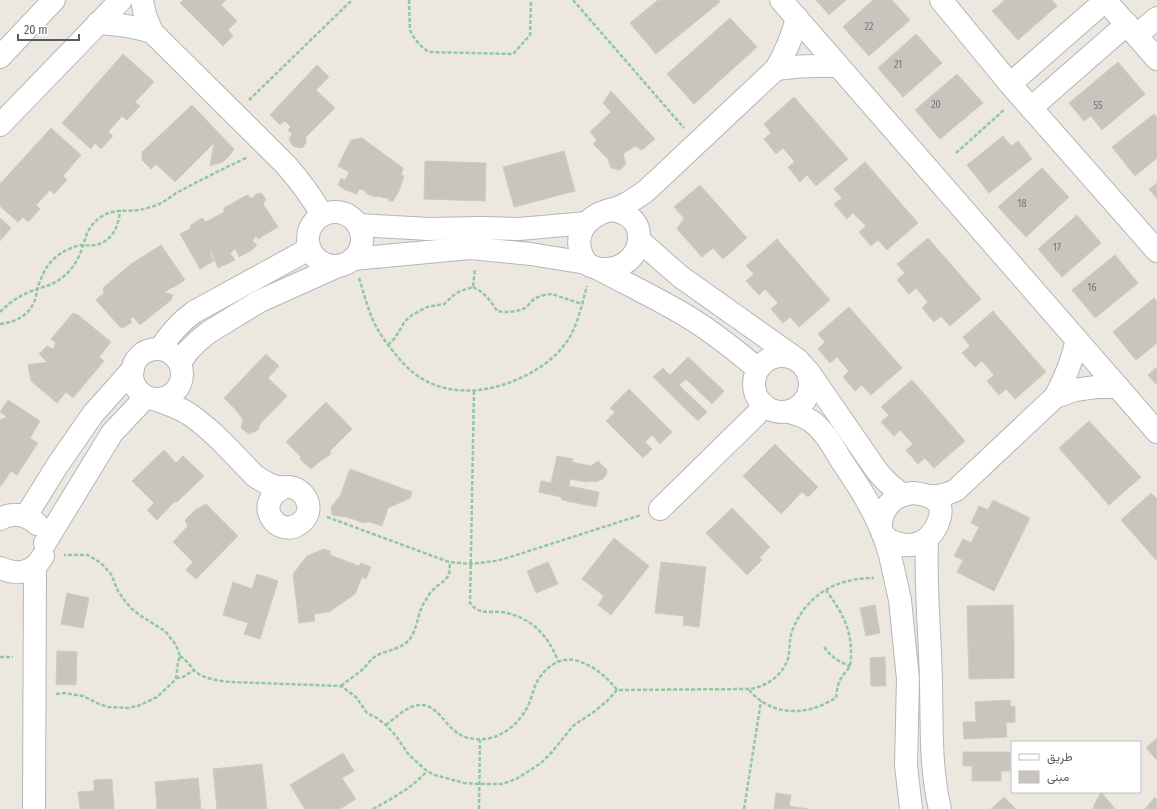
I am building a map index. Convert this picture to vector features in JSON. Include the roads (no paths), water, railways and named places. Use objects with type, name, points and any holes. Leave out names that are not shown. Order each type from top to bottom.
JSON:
[{"type":"street","points":[[0,57],[54,0]]},
{"type":"street","points":[[0,125],[121,0]]},
{"type":"street","points":[[142,0],[145,15],[152,32],[300,180],[322,215]]},
{"type":"street","points":[[781,0],[1157,432]]},
{"type":"street","points":[[941,0],[1020,96],[1157,251]]},
{"type":"street","points":[[1020,96],[1106,0],[1157,59]]},
{"type":"street","points":[[758,369],[699,324],[678,311],[592,266],[581,253],[579,242],[581,232],[587,223],[598,214],[618,208],[633,201],[646,191],[776,70],[792,36],[797,18]]},
{"type":"street","points":[[1020,96],[1132,30],[1157,18]]},
{"type":"street","points":[[98,23],[135,26],[152,32]]},
{"type":"street","points":[[776,70],[797,66],[838,66]]},
{"type":"street","points":[[0,568],[10,573],[24,572],[41,555],[112,432],[150,398],[163,398],[171,395],[177,390],[181,382],[181,368],[188,351],[198,341],[215,328],[260,300],[345,262],[358,252],[361,243],[361,234],[358,226],[351,218],[342,213],[332,212],[322,215],[314,221],[309,229],[308,239],[309,248],[316,258],[326,264],[345,262],[470,248],[531,254],[608,270],[625,264],[637,250],[640,204],[646,191]]},
{"type":"street","points":[[610,210],[618,211],[632,218],[638,233],[667,265],[681,277],[802,364],[877,471],[903,495]]},
{"type":"street","points":[[358,226],[429,229],[519,229],[587,223]]},
{"type":"street","points":[[160,349],[180,322],[194,312],[309,248]]},
{"type":"street","points":[[928,496],[938,497],[947,495],[956,490],[1055,397],[1065,379],[1077,340]]},
{"type":"street","points":[[208,428],[188,414],[166,403],[150,398],[140,392],[135,385],[133,377],[135,362],[140,356],[152,349],[168,351],[174,356],[181,368],[185,386],[194,408],[208,428],[255,476],[268,484],[283,488]]},
{"type":"street","points":[[789,412],[801,405],[809,394],[811,385],[809,375],[802,364],[790,357],[781,356],[772,358],[758,369],[754,385],[757,397],[765,406],[772,410],[800,415],[811,421],[820,429],[874,512],[890,555],[900,600],[908,679],[906,765],[911,809]]},
{"type":"street","points":[[26,516],[57,466],[93,414],[133,369]]},
{"type":"street","points":[[1055,397],[1075,390],[1096,387],[1118,387]]},
{"type":"street","points":[[660,508],[765,406]]},
{"type":"street","points":[[255,476],[265,495],[268,509],[270,515],[278,525],[285,527],[297,525],[306,516],[308,503],[306,497],[301,492],[289,487],[277,491],[272,496],[268,509]]},
{"type":"street","points":[[940,809],[933,772],[931,680],[926,577],[932,533],[941,516],[941,508],[936,501],[928,496],[913,493],[903,495],[894,500],[882,517],[882,531],[888,540],[898,544],[910,546],[921,542],[932,533],[947,518],[960,496],[963,484]]},
{"type":"street","points":[[0,519],[15,514],[26,516],[36,522],[43,531],[34,700],[34,809]]}]
